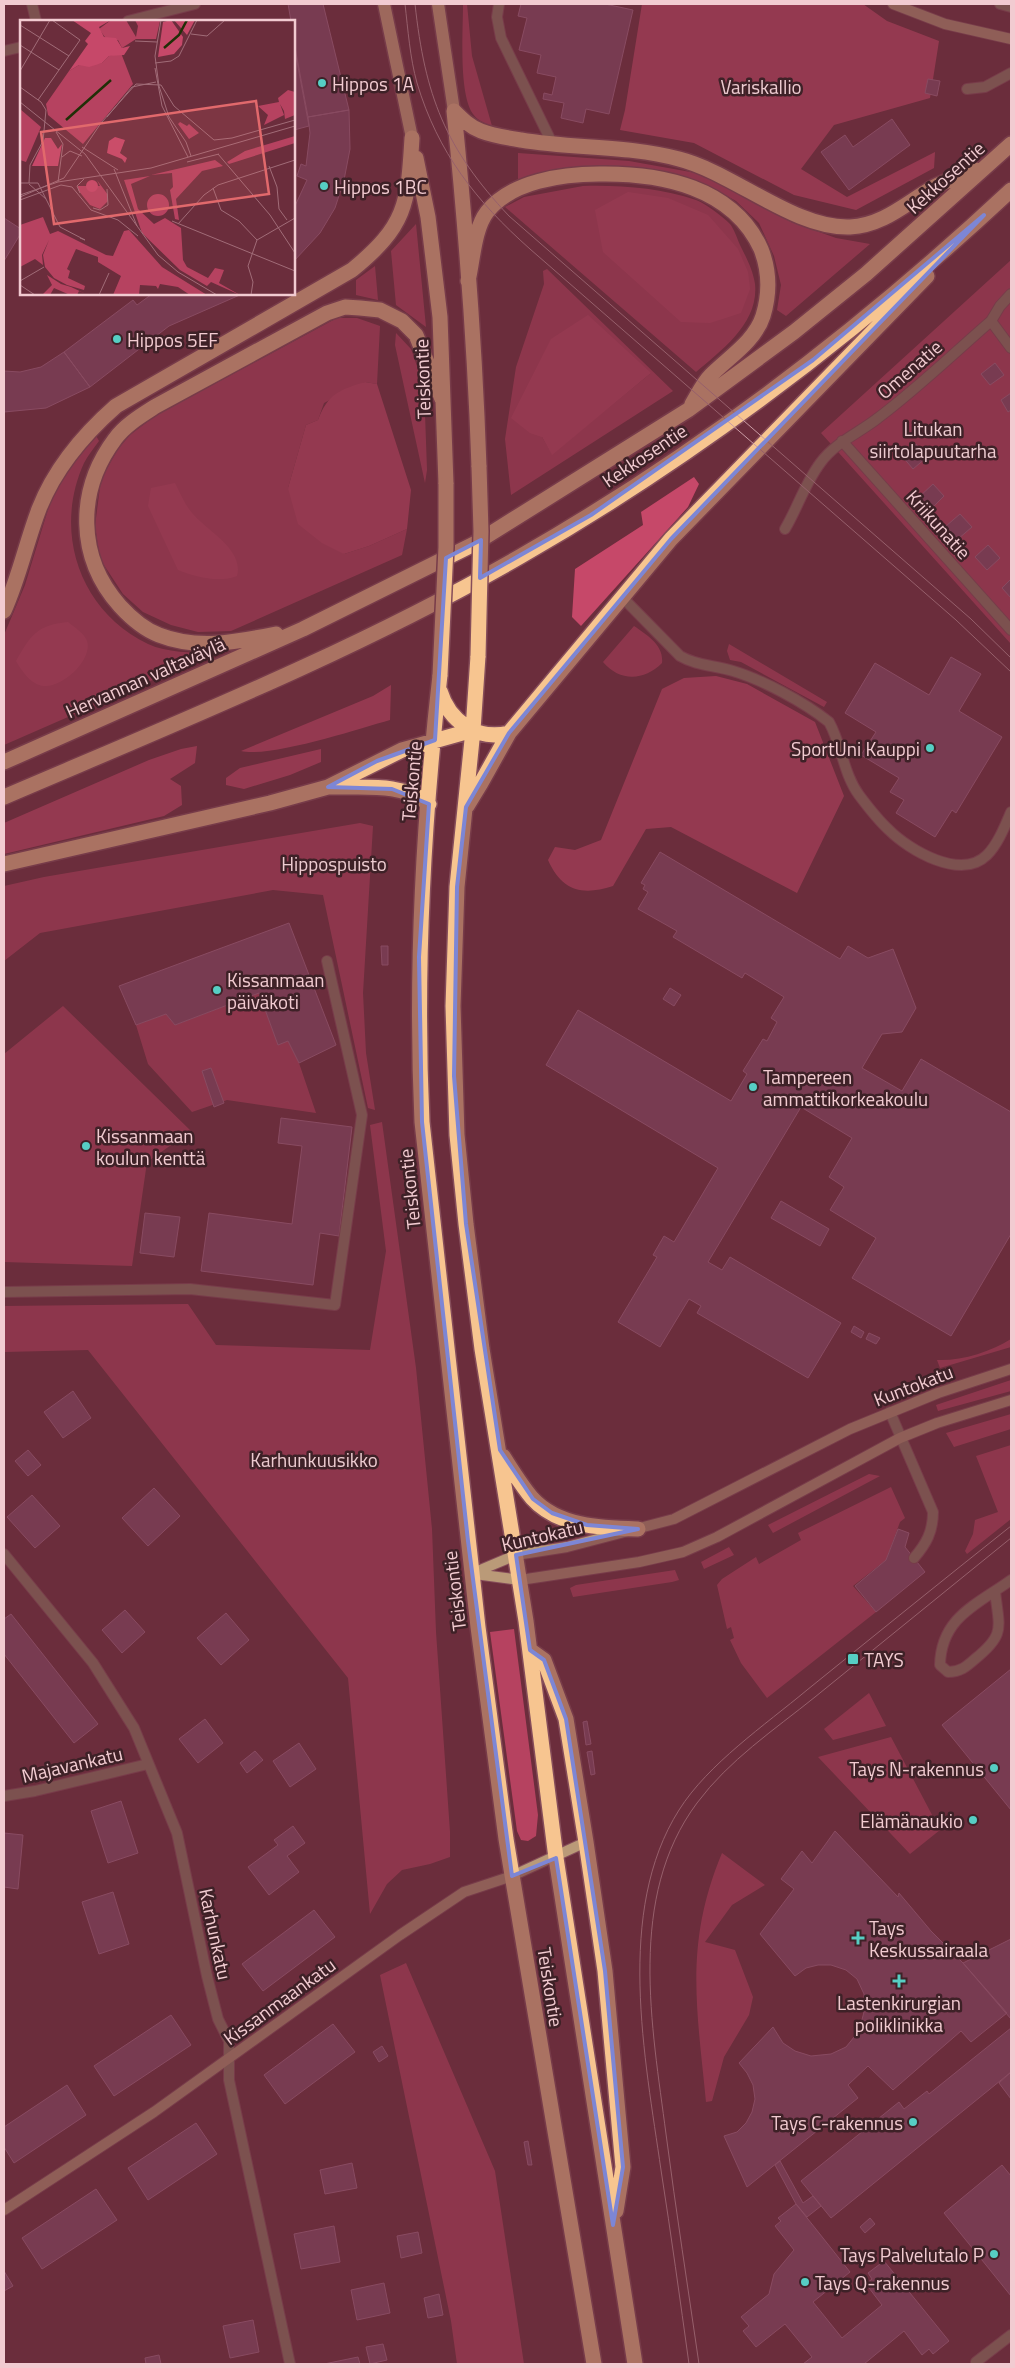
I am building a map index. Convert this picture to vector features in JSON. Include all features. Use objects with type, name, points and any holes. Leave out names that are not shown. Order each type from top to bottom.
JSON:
[{"type":"highway","name":"Teiskontie","points":[[454,111],[475,360],[481,531],[478,656],[473,730],[457,887],[453,1006],[455,1086],[466,1224],[482,1349],[500,1450],[530,1650],[556,1858],[635,2364]]},
{"type":"highway","points":[[454,111],[480,131],[553,146],[652,153],[678,158],[704,166],[802,217],[824,224],[847,227],[866,225],[886,217],[934,187],[987,166]]},
{"type":"highway","name":"Teiskontie","points":[[412,138],[428,217],[440,317],[446,484],[446,547],[440,681],[422,876],[418,1043],[422,1122],[432,1228],[449,1353],[473,1573],[512,1876],[594,2364]]},
{"type":"highway","points":[[4,611],[12,592],[38,510],[60,468],[94,426],[116,406],[352,270],[372,254],[399,221],[408,194],[412,138]]},
{"type":"highway","name":"Kekkosentie","points":[[303,629],[474,544],[688,410],[794,332],[866,274],[1011,144]]},
{"type":"highway","points":[[468,281],[482,219],[499,202],[520,188],[539,181],[579,174],[649,177],[696,189],[717,199],[731,208],[756,239],[764,258],[769,287],[762,318],[754,334],[709,377],[688,410]]},
{"type":"highway","name":"Kekkosentie","points":[[4,798],[317,662],[520,557],[590,515],[729,422],[813,360],[878,308],[1011,190]]},
{"type":"highway","points":[[466,807],[482,783],[509,733],[671,539],[820,384],[879,328],[984,215]]},
{"type":"highway","points":[[303,629],[237,642],[204,644],[173,640],[139,625],[106,588],[94,566],[88,546],[86,525],[89,490],[106,452],[116,437],[132,422],[156,406],[327,313],[345,307],[380,310],[402,321],[416,335],[429,362],[442,399]]},
{"type":"highway","name":"Hervannan valtaväylä","points":[[4,762],[303,629]]},
{"type":"highway","points":[[440,681],[444,702],[452,715],[461,724],[486,734],[509,733]]},
{"type":"highway","points":[[4,864],[260,805],[328,787],[377,761],[435,740],[473,730]]},
{"type":"highway","points":[[328,787],[392,789],[416,796],[429,804]]},
{"type":"highway","points":[[500,1450],[534,1499],[552,1513],[587,1525],[638,1529]]},
{"type":"highway","points":[[530,1650],[544,1660],[566,1719],[605,1971],[623,2167],[613,2225]]},
{"type":"main road","name":"Teiskontie","points":[[384,4],[412,138]]},
{"type":"main road","name":"Teiskontie","points":[[438,4],[454,111]]},
{"type":"street","points":[[32,4],[36,20]]},
{"type":"street","points":[[132,20],[195,4]]},
{"type":"street","points":[[499,4],[497,17],[501,38],[553,146]]},
{"type":"street","points":[[894,4],[945,24],[1011,39]]},
{"type":"street","points":[[1000,4],[1011,7]]},
{"type":"street","points":[[4,51],[20,47]]},
{"type":"street","points":[[968,88],[985,87],[1011,73]]},
{"type":"street","name":"Omenatie","points":[[785,529],[797,510],[798,501],[806,486],[822,461],[842,441],[877,419],[991,321],[1000,306],[1011,294]]},
{"type":"street","points":[[991,321],[1011,348]]},
{"type":"street","name":"Kriikunatie","points":[[842,441],[1011,630]]},
{"type":"street","points":[[622,598],[680,656],[691,662],[733,671],[769,686],[829,722],[847,775],[859,795],[890,831],[918,850],[944,864],[973,863],[987,855],[1011,812]]},
{"type":"street","points":[[4,1292],[190,1289],[335,1305],[362,1116],[327,961]]},
{"type":"street","name":"Kuntokatu","points":[[473,1573],[516,1555],[567,1547],[674,1519],[789,1459],[890,1412],[938,1393],[1011,1369]]},
{"type":"street","name":"Kuntokatu","points":[[473,1573],[520,1580],[639,1562],[683,1552],[717,1537],[900,1438],[937,1423],[1011,1400]]},
{"type":"street","points":[[890,1412],[932,1512],[933,1526],[926,1545],[914,1558]]},
{"type":"street","name":"Karhunkatu","points":[[4,1554],[93,1663],[134,1728],[177,1833],[206,1976],[218,2019],[229,2041],[229,2080],[290,2364]]},
{"type":"street","points":[[995,1591],[999,1630],[997,1639],[992,1646],[961,1671],[948,1672],[940,1664],[944,1637],[953,1622],[977,1602],[1011,1580]]},
{"type":"street","name":"Majavankatu","points":[[4,1796],[35,1792],[148,1764]]},
{"type":"street","name":"Kissanmaankatu","points":[[4,2210],[98,2150],[230,2058],[400,1935],[464,1892],[512,1876],[556,1858],[586,1842]]},
{"type":"street","points":[[977,2364],[976,2362],[1011,2335]]},
{"type":"highlighted area","points":[[984,215],[671,539],[509,733],[466,807],[457,887],[454,1076],[466,1224],[500,1450],[533,1499],[552,1513],[587,1525],[638,1529],[516,1555],[530,1650],[544,1660],[566,1719],[605,1971],[623,2167],[613,2225],[556,1858],[512,1876],[468,1541],[422,1122],[419,957],[429,804],[392,789],[328,787],[377,761],[435,740],[446,558],[481,540],[480,578],[591,515],[813,360]]},
{"type":"green space","points":[[463,4],[467,4],[472,56],[492,126],[475,117],[467,101],[462,59]]},
{"type":"green space","name":"Variskallio","points":[[642,4],[863,4],[887,21],[939,41],[930,98],[834,125],[801,169],[847,197],[935,152],[934,168],[856,210],[794,195],[694,143],[620,130]]},
{"type":"green space","points":[[518,153],[629,161],[696,173],[719,181],[791,222],[836,238],[870,244],[786,316],[777,310],[781,285],[774,256],[759,223],[736,201],[711,187],[680,177],[518,181]]},
{"type":"green space","points":[[583,186],[640,188],[682,196],[704,204],[730,224],[753,274],[755,298],[745,323],[737,334],[696,372],[505,207],[524,197]]},
{"type":"green space","points":[[628,192],[668,198],[708,215],[738,249],[748,272],[750,289],[741,313],[710,323],[681,322],[603,252],[595,210]]},
{"type":"green space","points":[[416,224],[426,327],[396,305],[391,251]]},
{"type":"green space","name":"Litukan siirtolapuutarha","points":[[1011,260],[1011,644],[821,433]]},
{"type":"green space","points":[[375,266],[378,300],[356,295],[356,280]]},
{"type":"green space","points":[[547,269],[673,391],[511,495],[505,439],[516,367],[544,284],[543,271]],"holes":[[[651,373],[552,454],[542,437]]]},
{"type":"green space","points":[[588,315],[651,373],[552,455],[542,437],[530,433],[511,418],[551,339]]},
{"type":"green space","points":[[337,318],[357,318],[380,326],[377,384],[365,382],[324,403],[318,420],[306,425],[288,488],[344,554],[369,546],[407,529],[402,555],[231,631],[198,632],[171,625],[143,612],[123,594],[100,559],[95,526],[101,479],[118,449],[130,435],[155,416]]},
{"type":"green space","points":[[396,333],[411,349],[424,386],[427,470],[425,483],[395,345]]},
{"type":"green space","points":[[365,382],[377,384],[411,490],[407,529],[369,546],[344,554],[322,543],[298,524],[288,488],[306,425],[318,420],[326,404],[336,394]]},
{"type":"green space","points":[[95,434],[99,441],[84,463],[75,489],[71,515],[72,541],[78,567],[89,590],[105,611],[124,630],[148,644],[171,651],[212,654],[4,745],[4,635],[25,585],[50,503],[65,473]]},
{"type":"green space","points":[[694,477],[699,484],[688,507],[581,626],[572,617],[575,569],[643,525],[641,512]]},
{"type":"green space","points":[[175,483],[192,513],[230,549],[238,566],[237,576],[215,579],[200,577],[178,570],[148,506],[151,488]]},
{"type":"green space","points":[[68,622],[79,630],[87,641],[88,648],[81,664],[67,678],[59,682],[44,686],[35,683],[24,673],[16,661],[26,644],[36,633],[57,623]]},
{"type":"green space","points":[[634,626],[654,641],[660,651],[662,663],[648,673],[632,677],[617,673],[603,662]]},
{"type":"green space","points":[[729,644],[827,702],[824,707],[741,662],[730,660],[727,651]]},
{"type":"green space","points":[[716,676],[747,684],[815,722],[844,796],[797,893],[671,827],[646,829],[613,886],[592,891],[583,890],[574,888],[560,879],[548,860],[555,847],[575,850],[601,840],[662,689],[684,678]]},
{"type":"green space","points":[[391,685],[390,720],[292,747],[254,752],[241,751],[373,696]]},
{"type":"green space","points":[[197,746],[195,763],[170,779],[181,786],[182,805],[164,816],[4,854],[4,823],[149,760],[181,749]]},
{"type":"green space","points":[[321,749],[321,762],[290,775],[244,789],[226,785],[226,778],[240,768]]},
{"type":"green space","name":"Hippospuisto","points":[[360,823],[373,826],[363,993],[366,1053],[375,1110],[368,1108],[323,895],[273,890],[40,933],[4,961],[4,886],[44,877]]},
{"type":"green space","points":[[259,993],[278,1044],[288,1041],[299,1063],[316,1113],[227,1100],[192,1112],[148,1064],[136,1025],[166,1014],[175,1025]]},
{"type":"green space","name":"Kissanmaan koulun kenttä","points":[[63,1006],[191,1131],[147,1162],[132,1266],[4,1262],[4,1054]]},
{"type":"green space","name":"Karhunkuusikko","points":[[382,1122],[416,1368],[432,1529],[436,1632],[450,1832],[450,1857],[430,1864],[402,1870],[387,1884],[370,1914],[348,1678],[88,1350],[4,1352],[4,1306],[188,1304],[216,1345],[370,1350],[386,1251],[370,1125]]},
{"type":"green space","points":[[1011,1339],[1011,1347],[940,1368],[937,1360],[976,1355]]},
{"type":"green space","points":[[1011,1380],[1011,1391],[938,1411],[936,1405]]},
{"type":"green space","points":[[1011,1414],[1011,1429],[954,1447],[946,1433]]},
{"type":"green space","points":[[1011,1445],[1011,1519],[967,1554],[965,1551],[973,1534],[975,1520],[998,1512],[976,1456]]},
{"type":"green space","points":[[869,1474],[880,1476],[773,1533],[768,1525]]},
{"type":"green space","points":[[891,1487],[905,1518],[900,1522],[886,1560],[853,1586],[876,1612],[767,1698],[741,1663],[730,1640],[734,1638],[731,1627],[727,1629],[717,1585],[722,1579],[756,1557],[759,1564],[801,1540],[798,1533]]},
{"type":"green space","points":[[729,1547],[734,1555],[704,1569],[701,1562]]},
{"type":"green space","points":[[675,1570],[679,1580],[672,1582],[573,1597],[570,1588],[576,1585]]},
{"type":"green space","points":[[514,1629],[538,1815],[536,1836],[528,1841],[521,1840],[517,1831],[490,1632]]},
{"type":"green space","points":[[869,1693],[886,1726],[833,1740],[824,1729]]},
{"type":"green space","points":[[891,1737],[940,1830],[910,1854],[818,1757]]},
{"type":"green space","points":[[722,1853],[765,1885],[732,1905],[705,1942],[735,1950],[753,1997],[749,2015],[724,2057],[712,2101],[706,2102],[699,2036],[696,1976],[702,1917],[710,1886]]},
{"type":"green space","points":[[406,1963],[495,2171],[524,2364],[457,2364],[451,2321],[380,1975]]},
{"type":"building","name":"Hippos 1A","points":[[288,4],[323,4],[349,110],[308,117],[295,47],[295,20],[291,20]]},
{"type":"building","points":[[521,4],[605,4],[633,10],[609,114],[586,109],[583,123],[561,118],[564,103],[543,99],[544,93],[552,95],[556,77],[537,73],[541,55],[519,50],[527,18],[518,16]]},
{"type":"building","points":[[295,56],[309,126],[295,130]]},
{"type":"building","points":[[928,79],[940,81],[937,96],[925,93]]},
{"type":"building","name":"Hippos 1BC","points":[[349,110],[350,149],[344,180],[335,208],[320,233],[295,260],[295,206],[307,180],[297,176],[301,164],[306,166],[310,133],[308,117]]},
{"type":"building","points":[[892,119],[910,145],[849,190],[821,152],[845,135],[853,147]]},
{"type":"building","points":[[4,218],[20,228],[20,235],[4,261]]},
{"type":"building","name":"Hippos 5EF","points":[[151,295],[240,295],[169,326],[90,387],[64,352],[133,300],[137,305]]},
{"type":"building","points":[[64,352],[90,387],[46,408],[4,412],[4,371],[20,372],[41,367]]},
{"type":"building","points":[[995,363],[1004,375],[990,385],[981,374]]},
{"type":"building","points":[[1011,393],[1011,410],[1008,412],[1001,400]]},
{"type":"building","points":[[916,444],[927,457],[913,469],[902,456]]},
{"type":"building","points":[[933,484],[944,496],[931,509],[919,497]]},
{"type":"building","points":[[960,514],[972,527],[958,539],[946,526]]},
{"type":"building","points":[[988,545],[1000,558],[987,570],[975,557]]},
{"type":"building","points":[[1011,579],[1011,598],[1002,588]]},
{"type":"building","name":"SportUni Kauppi","points":[[951,657],[981,674],[959,711],[1002,737],[956,813],[952,810],[935,837],[896,813],[904,800],[890,792],[899,778],[861,755],[876,732],[845,713],[875,663],[929,695]]},
{"type":"building","points":[[660,852],[840,959],[848,946],[868,958],[893,949],[916,1008],[902,1032],[882,1034],[862,1068],[902,1091],[921,1059],[1011,1112],[1011,1234],[951,1336],[852,1278],[876,1238],[830,1210],[844,1187],[829,1177],[852,1138],[801,1107],[708,1262],[722,1270],[730,1257],[841,1323],[808,1378],[697,1313],[701,1306],[689,1299],[660,1347],[618,1322],[657,1257],[653,1255],[664,1236],[674,1242],[718,1168],[546,1065],[578,1010],[731,1101],[747,1074],[743,1071],[763,1039],[767,1041],[777,1022],[771,1018],[784,997],[745,973],[742,978],[673,937],[677,931],[638,909],[648,892],[643,889],[645,885],[641,883]]},
{"type":"building","name":"Kissanmaan päiväkoti","points":[[289,923],[336,1045],[299,1063],[288,1041],[278,1045],[259,993],[175,1025],[166,1014],[136,1025],[119,986]]},
{"type":"building","points":[[381,946],[388,946],[388,965],[382,965]]},
{"type":"building","points":[[670,988],[681,995],[674,1006],[663,999]]},
{"type":"building","points":[[211,1068],[224,1103],[214,1107],[202,1071]]},
{"type":"building","points":[[281,1118],[352,1127],[339,1236],[320,1233],[313,1285],[201,1271],[209,1213],[292,1224],[302,1146],[278,1143]]},
{"type":"building","points":[[781,1201],[829,1229],[820,1246],[771,1218]]},
{"type":"building","points":[[145,1213],[180,1217],[174,1257],[140,1253]]},
{"type":"building","points":[[854,1326],[864,1332],[861,1338],[851,1332]]},
{"type":"building","points":[[869,1333],[880,1338],[876,1344],[866,1339]]},
{"type":"building","points":[[73,1391],[91,1418],[63,1438],[44,1412]]},
{"type":"building","points":[[28,1450],[41,1465],[28,1476],[15,1461]]},
{"type":"building","points":[[154,1488],[180,1516],[148,1546],[122,1518]]},
{"type":"building","points":[[32,1495],[60,1526],[35,1548],[7,1517]]},
{"type":"building","points":[[898,1529],[909,1533],[905,1547],[925,1572],[876,1612],[855,1586],[886,1560]]},
{"type":"building","points":[[125,1610],[145,1632],[122,1653],[102,1630]]},
{"type":"building","points":[[226,1613],[249,1640],[221,1665],[197,1638]]},
{"type":"building","points":[[11,1614],[98,1724],[74,1743],[4,1654],[4,1619]]},
{"type":"building","name":"Tays N-rakennus","points":[[1011,1669],[1011,1810],[942,1725]]},
{"type":"building","points":[[205,1719],[223,1743],[198,1763],[179,1739]]},
{"type":"building","points":[[587,1721],[591,1744],[586,1745],[583,1722]]},
{"type":"building","points":[[299,1743],[316,1769],[290,1787],[273,1761]]},
{"type":"building","points":[[255,1751],[263,1760],[247,1773],[240,1763]]},
{"type":"building","points":[[592,1751],[595,1774],[591,1775],[587,1752]]},
{"type":"building","points":[[121,1801],[138,1853],[108,1863],[91,1811]]},
{"type":"building","points":[[293,1826],[305,1843],[287,1856],[299,1872],[269,1895],[248,1867],[278,1845],[274,1840]]},
{"type":"building","points":[[835,1831],[898,1897],[899,1893],[931,1931],[963,1963],[1007,2013],[971,2042],[961,2031],[893,2090],[868,2066],[848,2085],[858,2098],[747,2187],[724,2136],[737,2132],[746,2123],[752,2112],[755,2099],[753,2085],[739,2063],[773,2027],[783,2043],[795,2051],[811,2056],[831,2054],[846,2047],[859,2031],[864,2012],[864,1994],[857,1979],[846,1970],[831,1965],[818,1965],[806,1968],[795,1976],[760,1934],[794,1889],[781,1879],[802,1851],[812,1863]]},
{"type":"building","points":[[4,1833],[23,1835],[18,1889],[4,1887]]},
{"type":"building","points":[[113,1892],[129,1944],[99,1954],[82,1902]]},
{"type":"building","points":[[314,1910],[335,1937],[263,1991],[242,1964]]},
{"type":"building","points":[[1011,1939],[1011,2019],[963,1963]]},
{"type":"building","points":[[171,2015],[191,2045],[114,2096],[94,2066]]},
{"type":"building","points":[[333,2024],[355,2052],[285,2104],[264,2075]]},
{"type":"building","name":"Tays C-rakennus","points":[[1011,2028],[1011,2072],[831,2218],[801,2181],[899,2102],[904,2109],[927,2091],[929,2094]]},
{"type":"building","points":[[382,2046],[388,2056],[379,2062],[373,2052]]},
{"type":"building","points":[[1011,2072],[1011,2099],[999,2083]]},
{"type":"building","points":[[67,2085],[86,2115],[14,2163],[4,2147],[4,2127]]},
{"type":"building","points":[[196,2123],[217,2154],[148,2200],[128,2168]]},
{"type":"building","points":[[528,2141],[532,2165],[528,2165],[524,2142]]},
{"type":"building","points":[[780,2161],[803,2203],[813,2196],[821,2206],[807,2217],[796,2204],[775,2165]]},
{"type":"building","points":[[352,2163],[357,2188],[325,2194],[320,2170]]},
{"type":"building","name":"Tays Palvelutalo P","points":[[1002,2165],[1011,2176],[1011,2296],[944,2213]]},
{"type":"building","points":[[96,2189],[117,2220],[42,2269],[22,2238]]},
{"type":"building","name":"Tays Q-rakennus","points":[[796,2204],[850,2272],[813,2302],[842,2338],[882,2305],[866,2284],[872,2279],[868,2273],[884,2261],[949,2341],[933,2354],[929,2349],[922,2355],[904,2331],[864,2364],[803,2364],[812,2357],[785,2324],[756,2347],[743,2331],[749,2326],[741,2317],[769,2294],[774,2274],[794,2250],[775,2226],[781,2221],[778,2218]]},
{"type":"building","points":[[870,2218],[875,2224],[865,2233],[860,2227]]},
{"type":"building","points":[[334,2226],[340,2262],[301,2269],[294,2234]]},
{"type":"building","points":[[418,2232],[422,2253],[401,2258],[397,2236]]},
{"type":"building","points":[[4,2271],[13,2286],[4,2291]]},
{"type":"building","points":[[384,2283],[390,2313],[357,2320],[351,2290]]},
{"type":"building","points":[[439,2294],[443,2315],[428,2318],[424,2298]]},
{"type":"building","points":[[253,2320],[259,2352],[230,2358],[223,2326]]},
{"type":"building","points":[[383,2344],[387,2360],[370,2364],[366,2347]]},
{"type":"building","points":[[159,2355],[161,2364],[146,2364],[145,2358]]},
{"type":"building","points":[[358,2357],[360,2364],[324,2364]]},
{"type":"tram line","points":[[405,4],[409,44],[417,83],[436,132],[461,174],[493,213],[530,249],[956,620],[1011,672]]},
{"type":"tram line","points":[[415,4],[425,66],[432,94],[442,119],[469,167],[509,216],[971,619],[1011,658]]},
{"type":"tram line","points":[[689,2364],[648,2081],[640,1986],[641,1939],[647,1893],[659,1850],[679,1810],[691,1793],[721,1761],[1011,1526]]},
{"type":"tram line","points":[[699,2364],[660,2093],[651,2007],[650,1963],[653,1921],[661,1879],[675,1840],[697,1803],[738,1759],[1011,1538]]},
{"type":"place","name":"Hippos 1A","points":[[322,83]]},
{"type":"place","name":"Hippos 1BC","points":[[324,186]]},
{"type":"place","name":"Hippos 5EF","points":[[117,339]]},
{"type":"place","name":"SportUni Kauppi","points":[[930,748]]},
{"type":"place","name":"Kissanmaan päiväkoti","points":[[217,990]]},
{"type":"place","name":"Tampereen ammattikorkeakoulu","points":[[753,1087]]},
{"type":"place","name":"Kissanmaan koulun kenttä","points":[[86,1146]]},
{"type":"place","name":"TAYS","points":[[853,1659]]},
{"type":"place","name":"Tays N-rakennus","points":[[994,1768]]},
{"type":"place","name":"Elämänaukio","points":[[973,1820]]},
{"type":"place","name":"Tays Keskussairaala","points":[[858,1938]]},
{"type":"place","name":"Lastenkirurgian poliklinikka","points":[[899,1981]]},
{"type":"place","name":"Tays C-rakennus","points":[[913,2122]]},
{"type":"place","name":"Tays Palvelutalo P","points":[[994,2254]]},
{"type":"place","name":"Tays Q-rakennus","points":[[805,2282]]}]
